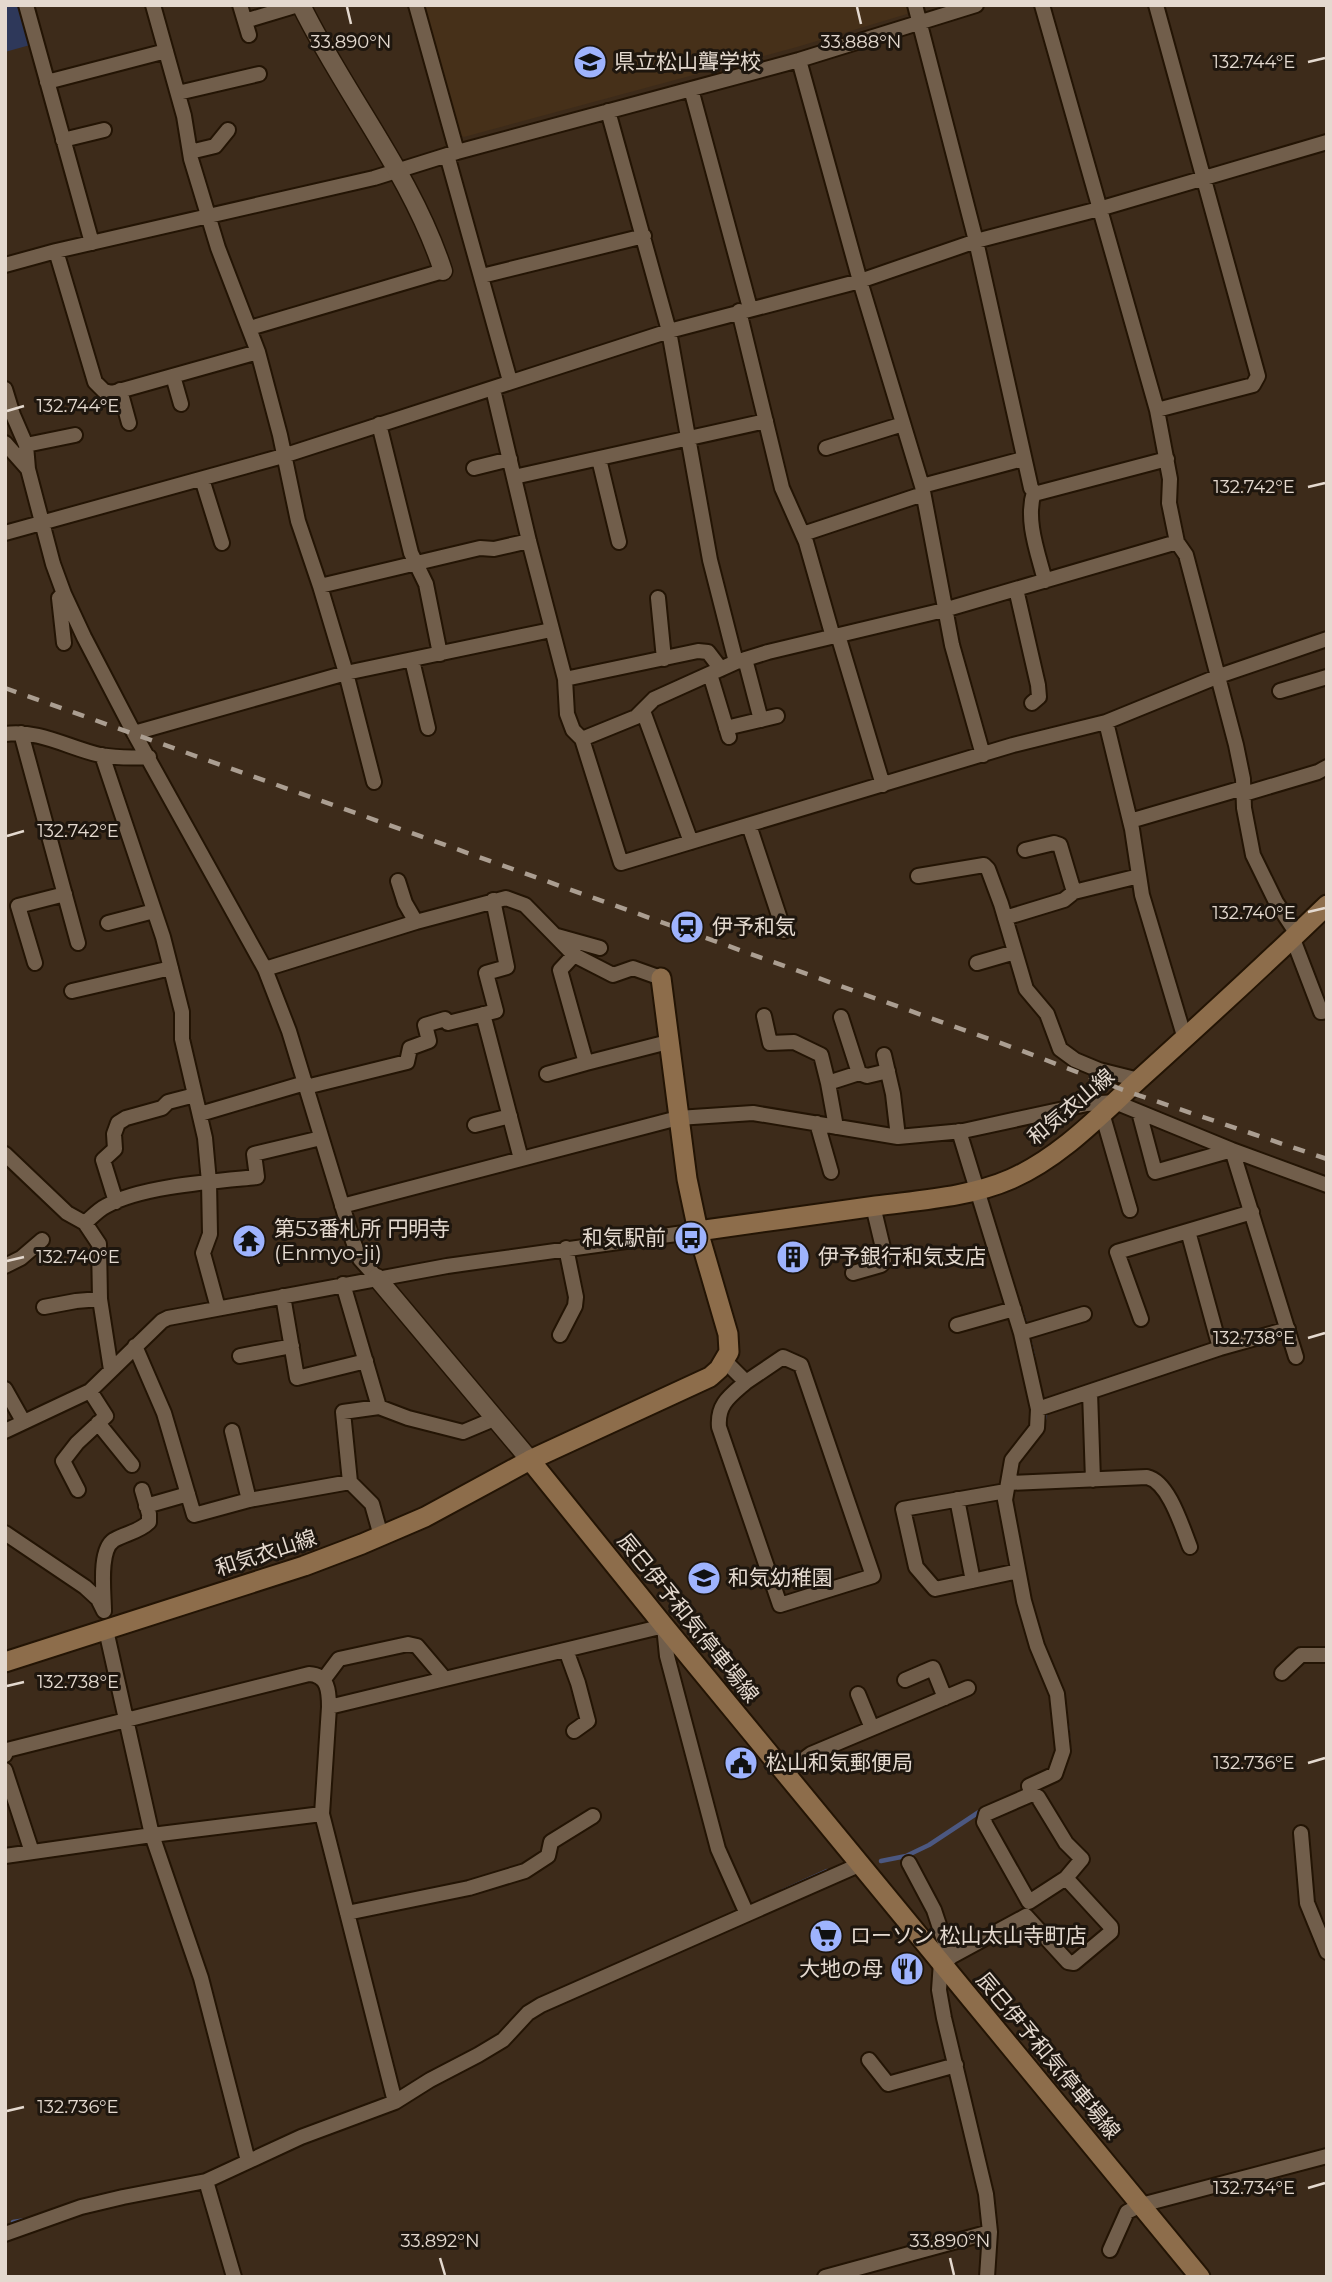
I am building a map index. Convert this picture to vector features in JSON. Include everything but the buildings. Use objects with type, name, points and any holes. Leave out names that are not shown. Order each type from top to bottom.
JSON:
[{"type":"main road","name":"和気衣山線","points":[[698,1231],[977,1190],[1012,1178],[1066,1145],[1185,1039],[1327,905]]},
{"type":"main road","points":[[530,1460],[710,1377],[725,1361],[729,1352],[728,1334],[698,1231],[678,1118],[661,978]]},
{"type":"main road","name":"和気衣山線","points":[[5,1662],[107,1623],[304,1566],[425,1517],[530,1460]]},
{"type":"main road","name":"辰巳伊予和気停車場線","points":[[530,1460],[861,1864],[945,1960],[1200,2277]]},
{"type":"street","points":[[26,5],[92,243]]},
{"type":"street","points":[[153,5],[178,93],[190,152],[208,217],[239,308],[250,328],[258,352],[280,435],[298,521],[346,673],[374,782]]},
{"type":"street","points":[[240,5],[247,28],[299,5],[397,171],[436,250],[443,271],[250,328]]},
{"type":"street","points":[[416,5],[510,381]]},
{"type":"street","points":[[915,5],[976,241],[1023,459],[1034,492]]},
{"type":"street","points":[[5,265],[397,171],[452,153],[799,60],[976,5]]},
{"type":"street","points":[[1042,5],[1157,410],[1167,458],[1169,503],[1177,542],[1186,555],[1219,676],[1241,768],[1249,842],[1295,937],[1321,1012],[1327,1011]]},
{"type":"street","points":[[1156,5],[1258,376],[1253,385],[1157,410]]},
{"type":"street","points":[[47,82],[166,51]]},
{"type":"street","points":[[799,60],[860,281],[923,490],[944,610],[983,755]]},
{"type":"street","points":[[178,93],[259,74]]},
{"type":"street","points":[[691,89],[745,310],[782,488],[803,534],[883,785]]},
{"type":"street","points":[[608,111],[669,331],[709,560],[761,720]]},
{"type":"street","points":[[63,141],[104,130]]},
{"type":"street","points":[[190,152],[215,146],[228,130]]},
{"type":"street","points":[[5,533],[283,456],[669,331],[860,281],[976,241],[1099,209],[1327,142]]},
{"type":"street","points":[[482,276],[644,236]]},
{"type":"street","points":[[56,251],[95,382],[104,391],[111,393],[258,352]]},
{"type":"street","points":[[173,376],[181,404]]},
{"type":"street","points":[[493,388],[565,679],[567,714],[573,730],[582,739],[621,863],[983,755],[1106,722],[1219,676],[1326,640]]},
{"type":"street","points":[[5,389],[26,445],[28,469],[64,594],[83,637],[134,733],[265,969],[289,1031],[360,1259],[530,1460]]},
{"type":"street","points":[[120,390],[129,423]]},
{"type":"street","points":[[514,477],[766,421]]},
{"type":"street","points":[[379,424],[415,563],[426,584],[440,654]]},
{"type":"street","points":[[827,448],[903,424]]},
{"type":"street","points":[[26,445],[75,435]]},
{"type":"street","points":[[5,443],[28,469]]},
{"type":"street","points":[[1034,492],[1167,458]]},
{"type":"street","points":[[474,468],[510,459]]},
{"type":"street","points":[[599,459],[619,542]]},
{"type":"street","points":[[803,534],[923,490],[1023,459]]},
{"type":"street","points":[[202,479],[222,543]]},
{"type":"street","points":[[1034,492],[1030,505],[1045,580]]},
{"type":"street","points":[[320,586],[480,548],[494,549],[529,541]]},
{"type":"street","points":[[582,739],[636,718],[653,699],[741,661],[944,610],[1177,542]]},
{"type":"street","points":[[1016,589],[1038,685],[1039,697],[1032,703]]},
{"type":"street","points":[[64,594],[59,598],[64,643]]},
{"type":"street","points":[[658,598],[664,659]]},
{"type":"street","points":[[134,733],[346,673],[551,630]]},
{"type":"street","points":[[565,679],[698,651],[708,652],[715,671],[728,733],[777,716]]},
{"type":"street","points":[[412,660],[428,728]]},
{"type":"street","points":[[1280,691],[1327,677]]},
{"type":"street","points":[[643,712],[691,842]]},
{"type":"street","points":[[1106,722],[1130,821],[1142,895],[1185,1039]]},
{"type":"street","points":[[21,733],[78,943]]},
{"type":"street","points":[[5,734],[35,735],[102,755],[149,757]]},
{"type":"street","points":[[102,755],[154,911],[182,1012],[182,1038],[205,1138],[209,1182],[210,1234],[203,1253],[218,1308]]},
{"type":"street","points":[[1130,821],[1318,772],[1327,767]]},
{"type":"street","points":[[749,825],[785,931]]},
{"type":"street","points":[[1025,850],[1054,843],[1060,845],[1074,892]]},
{"type":"street","points":[[918,876],[984,865],[988,869],[1005,918],[1026,989],[1047,1014],[1060,1049],[1099,1070],[1139,1080]]},
{"type":"street","points":[[1005,918],[1064,900],[1074,892],[1139,876]]},
{"type":"street","points":[[398,881],[405,903],[416,922]]},
{"type":"street","points":[[35,964],[18,906],[65,894]]},
{"type":"street","points":[[265,969],[416,922],[506,898],[525,905],[573,955],[613,975],[633,968],[661,978]]},
{"type":"street","points":[[200,1114],[306,1085],[407,1062],[410,1048],[429,1041],[425,1025],[444,1019],[448,1023],[496,1011],[486,973],[507,967],[493,901]]},
{"type":"street","points":[[108,923],[154,911]]},
{"type":"street","points":[[555,936],[600,947]]},
{"type":"street","points":[[977,963],[1015,952]]},
{"type":"street","points":[[573,955],[560,970],[586,1063]]},
{"type":"street","points":[[72,991],[171,968]]},
{"type":"street","points":[[483,1014],[521,1159]]},
{"type":"street","points":[[764,1016],[770,1043],[794,1042],[821,1055],[836,1127]]},
{"type":"street","points":[[841,1017],[859,1073]]},
{"type":"street","points":[[547,1074],[668,1042]]},
{"type":"street","points":[[884,1055],[893,1094],[898,1137]]},
{"type":"street","points":[[828,1083],[859,1073],[867,1076],[888,1071]]},
{"type":"street","points":[[116,1202],[103,1160],[115,1149],[114,1133],[118,1123],[126,1118],[162,1108],[168,1102],[195,1095]]},
{"type":"street","points":[[342,1206],[678,1118],[753,1113],[898,1137],[959,1131],[1087,1104],[1139,1112],[1324,1184],[1327,1199]]},
{"type":"street","points":[[1109,1107],[1130,1210]]},
{"type":"street","points":[[1139,1112],[1155,1172],[1232,1150]]},
{"type":"street","points":[[475,1125],[510,1116]]},
{"type":"street","points":[[817,1123],[831,1172]]},
{"type":"street","points":[[945,1960],[1028,1909],[1066,1878],[1082,1859],[1066,1843],[1029,1786],[1055,1774],[1063,1751],[1058,1694],[1035,1641],[1006,1507],[1012,1460],[1037,1428],[1038,1409],[1021,1333],[959,1131]]},
{"type":"street","points":[[85,1223],[106,1206],[141,1193],[257,1177],[254,1154],[321,1138]]},
{"type":"street","points":[[1232,1150],[1296,1357]]},
{"type":"street","points":[[5,1154],[67,1213],[85,1223],[99,1244],[100,1299],[111,1370]]},
{"type":"street","points":[[853,1273],[884,1262],[884,1251],[873,1206]]},
{"type":"street","points":[[1141,1319],[1117,1252],[1252,1212]]},
{"type":"street","points":[[5,1431],[90,1391],[162,1321],[377,1278],[566,1248],[698,1231]]},
{"type":"street","points":[[1188,1231],[1220,1348]]},
{"type":"street","points":[[5,1266],[21,1258],[42,1240]]},
{"type":"street","points":[[560,1335],[575,1306],[576,1297],[566,1248]]},
{"type":"street","points":[[343,1284],[379,1407]]},
{"type":"street","points":[[283,1296],[297,1378],[366,1361]]},
{"type":"street","points":[[44,1307],[100,1299]]},
{"type":"street","points":[[957,1325],[1014,1309]]},
{"type":"street","points":[[1021,1333],[1084,1314]]},
{"type":"street","points":[[1038,1409],[1220,1348],[1288,1329]]},
{"type":"street","points":[[135,1346],[164,1413],[194,1515],[249,1500],[350,1482]]},
{"type":"street","points":[[240,1356],[292,1346]]},
{"type":"street","points":[[783,1357],[801,1365],[873,1576],[780,1605],[719,1427],[718,1415],[725,1401],[746,1382],[783,1357]]},
{"type":"street","points":[[725,1361],[746,1382]]},
{"type":"street","points":[[5,1389],[23,1421]]},
{"type":"street","points":[[78,1490],[63,1461],[77,1443],[106,1416],[90,1391]]},
{"type":"street","points":[[1090,1392],[1093,1480]]},
{"type":"street","points":[[381,1536],[372,1504],[350,1482],[343,1412],[379,1407],[408,1418],[463,1432],[494,1419]]},
{"type":"street","points":[[98,1423],[132,1465]]},
{"type":"street","points":[[232,1431],[249,1500]]},
{"type":"street","points":[[1018,1571],[935,1590],[916,1567],[903,1508],[1007,1487],[1147,1477],[1155,1479],[1164,1487],[1190,1547]]},
{"type":"street","points":[[142,1490],[149,1522],[144,1528],[111,1541],[106,1550],[103,1563],[107,1623],[152,1835],[201,1978],[248,2161]]},
{"type":"street","points":[[146,1506],[188,1494]]},
{"type":"street","points":[[957,1499],[973,1581]]},
{"type":"street","points":[[5,1533],[98,1598],[107,1623]]},
{"type":"street","points":[[329,1707],[664,1626],[667,1656],[718,1849],[747,1914]]},
{"type":"street","points":[[324,1679],[340,1659],[408,1644],[417,1646],[445,1679]]},
{"type":"street","points":[[566,1650],[588,1721],[574,1731]]},
{"type":"street","points":[[1282,1673],[1301,1655],[1327,1655]]},
{"type":"street","points":[[905,1680],[933,1668],[945,1698]]},
{"type":"street","points":[[5,1755],[7,1750],[309,1674],[324,1679],[329,1693],[329,1707],[322,1814],[395,2102]]},
{"type":"street","points":[[786,1773],[811,1754],[968,1688]]},
{"type":"street","points":[[858,1694],[872,1728]]},
{"type":"street","points":[[5,1770],[32,1852]]},
{"type":"street","points":[[1032,1794],[986,1814],[984,1822],[1028,1909],[1068,1962],[1074,1963],[1111,1931],[1111,1927],[1066,1878]]},
{"type":"street","points":[[5,1856],[322,1814]]},
{"type":"street","points":[[348,1913],[469,1888],[525,1871],[548,1856],[551,1842],[593,1815]]},
{"type":"street","points":[[1301,1833],[1303,1882],[1307,1903],[1327,1952]]},
{"type":"street","points":[[909,1863],[934,1910],[945,1960],[939,1990],[986,2194],[990,2232],[987,2277]]},
{"type":"street","points":[[5,2234],[92,2205],[206,2182],[331,2125],[395,2102],[503,2040],[528,2013],[541,2005],[861,1864]]},
{"type":"street","points":[[869,2060],[888,2084],[956,2064]]},
{"type":"street","points":[[1110,2250],[1127,2212],[1141,2205],[1327,2156]]},
{"type":"street","points":[[206,2182],[234,2277]]},
{"type":"street","points":[[825,2277],[990,2232]]},
{"type":"shaded area","points":[[5,5],[19,5],[30,45],[5,52]]},
{"type":"shaded area","name":"県立松山聾学校","points":[[423,5],[908,5],[909,9],[907,14],[797,47],[464,137],[458,133]]},
{"type":"waterway","points":[[1022,1314],[1025,1323]]},
{"type":"waterway","points":[[1030,1343],[1033,1356]]},
{"type":"waterway","points":[[1042,1428],[1045,1415]]},
{"type":"waterway","points":[[1067,1726],[1069,1749]]},
{"type":"waterway","points":[[881,1861],[906,1856],[929,1845],[985,1808]]},
{"type":"waterway","points":[[783,1891],[827,1871]]},
{"type":"waterway","points":[[13,2222],[26,2220]]},
{"type":"railway","points":[[5,688],[1020,1050],[1126,1091],[1327,1159]]},
{"type":"place","name":"県立松山聾学校","points":[[590,62]]},
{"type":"place","name":"伊予和気","points":[[687,927]]},
{"type":"place","name":"和気駅前","points":[[691,1238]]},
{"type":"place","name":"第53番札所 円明寺 (Enmyo-ji)","points":[[249,1241]]},
{"type":"place","name":"伊予銀行和気支店","points":[[793,1257]]},
{"type":"place","name":"和気幼稚園","points":[[704,1578]]},
{"type":"place","name":"松山和気郵便局","points":[[741,1763]]},
{"type":"place","name":"ローソン 松山太山寺町店","points":[[826,1936]]},
{"type":"place","name":"大地の母","points":[[907,1969]]}]
